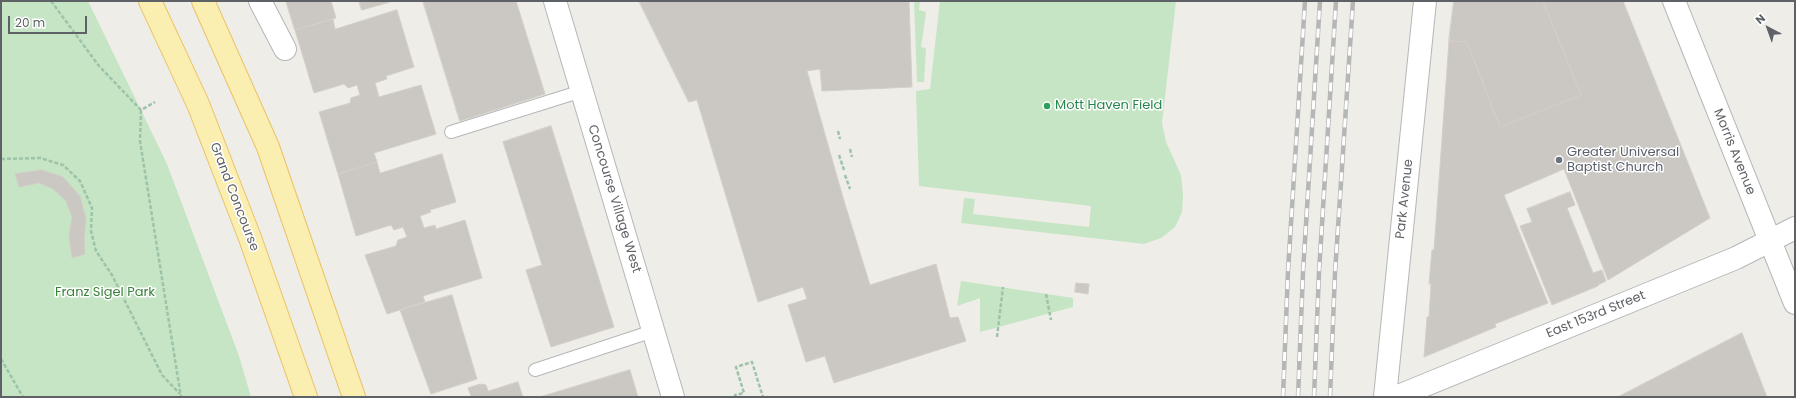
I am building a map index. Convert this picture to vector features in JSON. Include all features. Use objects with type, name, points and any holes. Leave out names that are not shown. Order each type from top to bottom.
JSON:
[{"type":"main road","name":"Grand Concourse","points":[[150,1],[198,104],[245,223],[306,397]]},
{"type":"main road","points":[[203,1],[268,147],[354,397]]},
{"type":"street","points":[[260,1],[285,49]]},
{"type":"street","name":"Concourse Village West","points":[[555,1],[673,397]]},
{"type":"street","name":"Park Avenue","points":[[1385,397],[1425,1]]},
{"type":"street","name":"Morris Avenue","points":[[1674,1],[1795,303]]},
{"type":"street","name":"East 153rd Street","points":[[1396,397],[1736,258],[1795,228]]},
{"type":"lane","points":[[451,132],[582,91]]},
{"type":"lane","points":[[535,370],[653,331]]},
{"type":"path","points":[[51,1],[99,66],[141,110],[140,141],[180,396]]},
{"type":"path","points":[[141,110],[155,102]]},
{"type":"path","points":[[838,131],[840,140]]},
{"type":"path","points":[[850,149],[852,157]]},
{"type":"path","points":[[839,155],[844,170]]},
{"type":"path","points":[[1,159],[40,158],[63,165],[80,181],[92,208],[91,231],[96,251],[112,275],[162,375],[180,396]]},
{"type":"path","points":[[845,175],[850,189]]},
{"type":"path","points":[[997,337],[1003,287]]},
{"type":"path","points":[[1046,294],[1050,320]]},
{"type":"path","points":[[1,359],[23,397]]},
{"type":"path","points":[[730,397],[744,393],[736,367],[752,362],[763,397]]},
{"type":"green space","name":"Franz Sigel Park","points":[[1,1],[88,1],[167,164],[239,356],[251,397],[1,397]]},
{"type":"green space","points":[[914,1],[920,1],[919,10],[926,12],[921,47],[926,48],[924,82],[917,82]]},
{"type":"green space","name":"Mott Haven Field","points":[[940,1],[1176,1],[1162,123],[1166,142],[1181,175],[1183,195],[1182,212],[1175,227],[1161,238],[1144,244],[961,223],[964,198],[975,199],[973,214],[1089,227],[1091,206],[919,186],[916,91],[930,89]]},
{"type":"green space","points":[[961,281],[1073,298],[1073,307],[980,332],[980,298],[957,306]]},
{"type":"building","points":[[286,1],[331,1],[336,18],[295,30]]},
{"type":"building","points":[[359,1],[389,1],[390,2],[362,10]]},
{"type":"building","points":[[423,1],[516,1],[545,94],[460,121]]},
{"type":"building","points":[[639,1],[909,1],[912,87],[822,91],[820,69],[807,71],[844,201],[870,285],[936,264],[950,318],[958,317],[966,341],[834,383],[825,356],[806,362],[788,305],[807,299],[803,287],[758,302],[697,100],[689,102]]},
{"type":"building","points":[[1454,1],[1543,1],[1581,95],[1500,127],[1467,42],[1449,41]]},
{"type":"building","points":[[1543,1],[1623,1],[1710,218],[1608,280],[1564,169],[1504,195],[1548,303],[1495,324],[1496,327],[1424,357],[1427,317],[1429,317],[1431,284],[1429,284],[1432,250],[1434,250],[1449,41],[1467,42],[1500,127],[1581,95]]},
{"type":"building","points":[[397,10],[414,67],[386,76],[387,79],[375,83],[379,97],[421,85],[436,134],[374,153],[377,162],[338,174],[319,112],[350,103],[351,98],[360,95],[357,85],[348,88],[344,84],[314,93],[295,30],[333,19],[335,29]]},
{"type":"building","points":[[551,126],[614,327],[551,347],[526,270],[542,265],[503,142]]},
{"type":"building","points":[[442,154],[456,202],[430,210],[431,212],[420,216],[424,228],[435,225],[436,229],[465,220],[482,278],[423,296],[425,302],[387,314],[365,255],[396,246],[398,240],[407,237],[403,227],[394,230],[391,225],[356,236],[338,174],[377,162],[380,173]]},
{"type":"building","points":[[42,170],[63,177],[80,196],[86,219],[84,240],[85,254],[72,258],[69,236],[72,217],[66,201],[53,189],[39,183],[19,187],[15,174]]},
{"type":"building","points":[[1570,192],[1575,205],[1567,208],[1593,273],[1602,270],[1606,281],[1598,286],[1552,305],[1520,226],[1532,222],[1527,209]]},
{"type":"building","points":[[1076,283],[1089,284],[1088,294],[1075,292]]},
{"type":"building","points":[[452,295],[477,379],[431,394],[400,310]]},
{"type":"building","points":[[1742,333],[1767,397],[1618,397]]},
{"type":"building","points":[[630,370],[638,397],[540,397]]},
{"type":"building","points":[[518,382],[523,397],[468,397],[471,396],[468,388],[480,384],[486,385],[488,391]]},
{"type":"railway","points":[[1283,397],[1288,271],[1305,1]]},
{"type":"railway","points":[[1298,397],[1303,272],[1320,1]]},
{"type":"railway","points":[[1314,397],[1319,272],[1336,1]]},
{"type":"railway","points":[[1330,397],[1335,273],[1353,1]]},
{"type":"place","name":"Mott Haven Field","points":[[1047,106]]},
{"type":"place","name":"Greater Universal Baptist Church","points":[[1559,160]]}]
